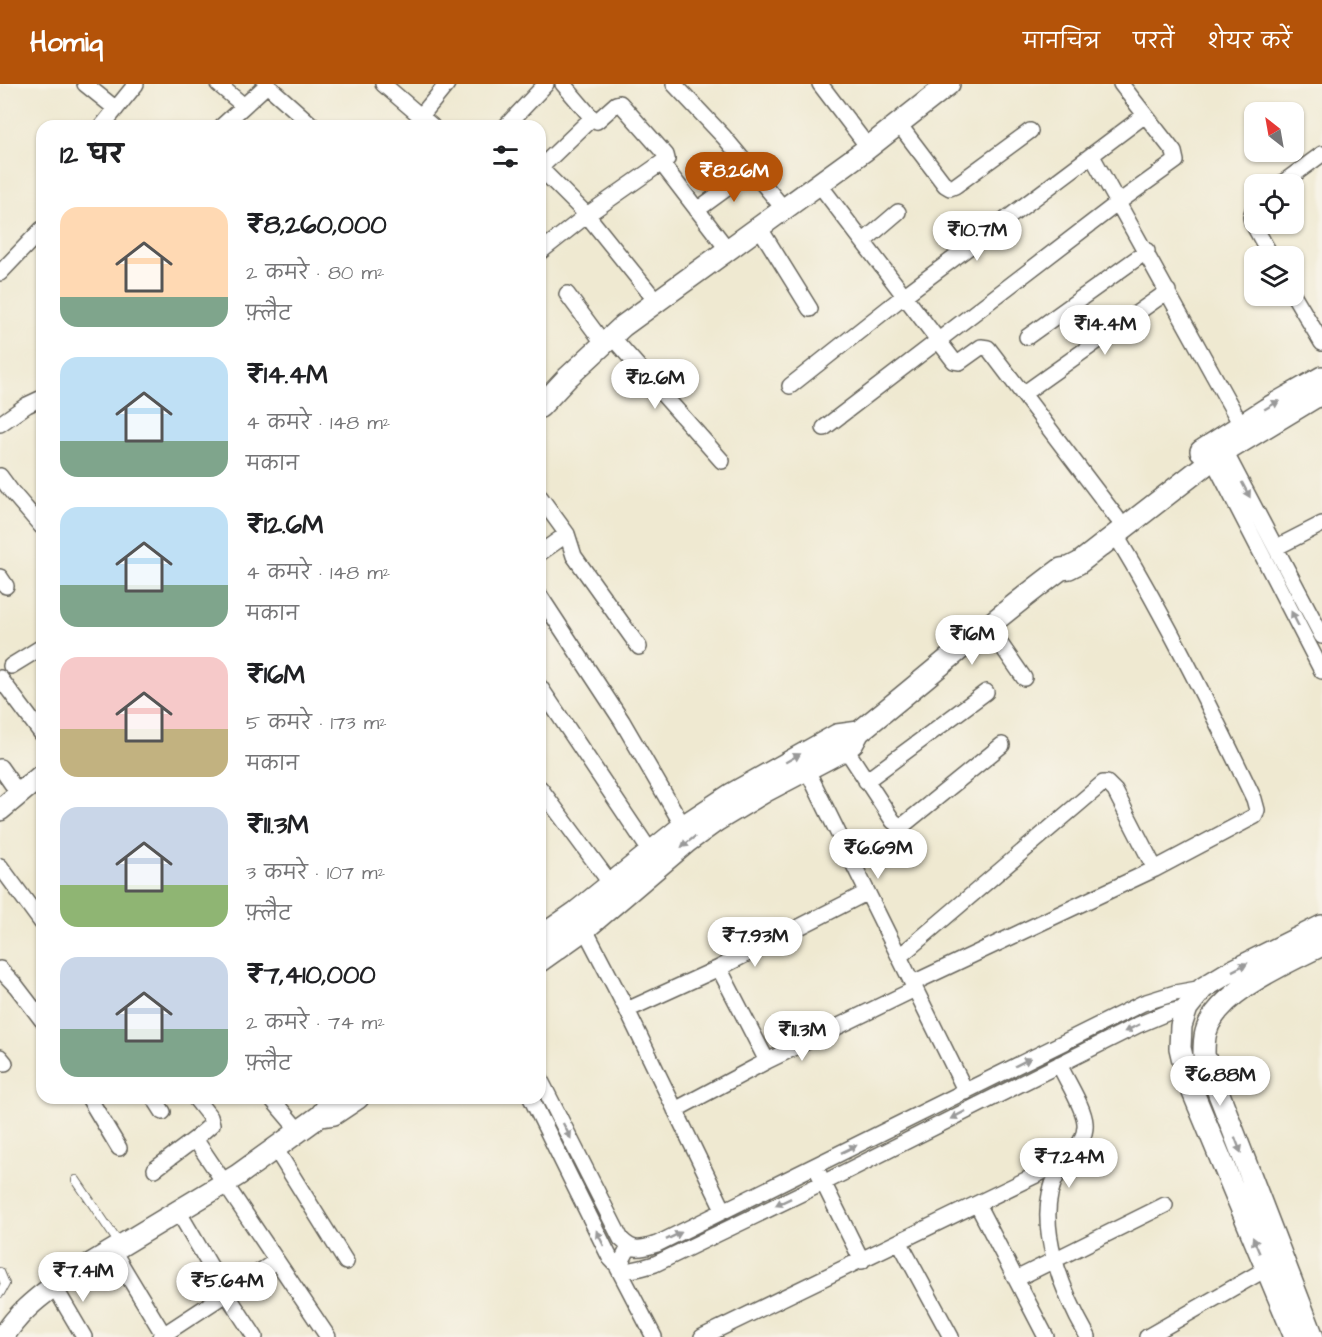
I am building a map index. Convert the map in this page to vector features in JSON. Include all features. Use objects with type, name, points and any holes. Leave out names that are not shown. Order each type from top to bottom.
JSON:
[{"type":"street","points":[[85,84],[116,109]]},
{"type":"street","points":[[107,120],[136,84]]},
{"type":"street","points":[[218,84],[243,106]]},
{"type":"street","points":[[228,120],[268,84],[307,120]]},
{"type":"street","points":[[383,84],[426,120]]},
{"type":"street","points":[[428,120],[447,84]]},
{"type":"street","points":[[512,120],[546,84]]},
{"type":"street","points":[[546,247],[587,215],[662,164],[668,156],[620,104],[616,104],[597,121],[563,84]]},
{"type":"street","points":[[674,84],[724,137],[784,209]]},
{"type":"street","points":[[820,84],[868,147]]},
{"type":"street","points":[[824,428],[1176,161],[1174,152],[1120,84]]},
{"type":"street","points":[[546,401],[608,340],[868,147],[938,87]]},
{"type":"street","points":[[790,386],[905,295],[1145,115]]},
{"type":"street","points":[[546,162],[592,118]]},
{"type":"street","points":[[898,123],[950,188],[1030,131]]},
{"type":"street","points":[[1295,174],[1322,154]]},
{"type":"street","points":[[1092,156],[1244,431]]},
{"type":"street","points":[[662,164],[728,250]]},
{"type":"street","points":[[698,210],[752,170]]},
{"type":"street","points":[[546,174],[587,215],[657,302]]},
{"type":"street","points":[[675,1110],[914,986],[1250,821],[1257,810],[1222,732],[1116,526],[988,348],[981,348],[958,363],[954,361],[819,184]]},
{"type":"street","points":[[864,241],[898,212]]},
{"type":"street","points":[[759,227],[810,309]]},
{"type":"street","points":[[0,273],[36,235]]},
{"type":"street","points":[[1026,337],[1146,251]]},
{"type":"street","points":[[1023,394],[1168,291]]},
{"type":"street","points":[[567,294],[722,461]]},
{"type":"street","points":[[1300,306],[1322,343]]},
{"type":"street","points":[[546,955],[581,920],[611,884],[683,826],[734,801],[859,732],[1017,602],[1061,569],[1074,566],[1116,526],[1216,449],[1322,377]]},
{"type":"street","points":[[1244,431],[1322,393]]},
{"type":"street","points":[[0,424],[36,402]]},
{"type":"street","points":[[1216,449],[1277,547],[1322,634]]},
{"type":"street","points":[[1216,449],[1322,671]]},
{"type":"street","points":[[0,476],[36,520]]},
{"type":"street","points":[[546,504],[567,534],[574,556],[639,647]]},
{"type":"street","points":[[1277,547],[1322,524]]},
{"type":"street","points":[[546,549],[567,534]]},
{"type":"street","points":[[546,605],[622,721],[683,826]]},
{"type":"street","points":[[988,626],[1024,678]]},
{"type":"street","points":[[11,666],[36,651]]},
{"type":"street","points":[[3,687],[36,727]]},
{"type":"street","points":[[866,781],[986,693]]},
{"type":"street","points":[[546,696],[650,851]]},
{"type":"street","points":[[841,742],[896,824],[901,827],[1002,745]]},
{"type":"street","points":[[762,785],[807,770],[841,742]]},
{"type":"street","points":[[0,767],[19,794]]},
{"type":"street","points":[[807,770],[966,1092]]},
{"type":"street","points":[[0,810],[36,781]]},
{"type":"street","points":[[900,956],[1103,783],[1107,783],[1115,791],[1155,869]]},
{"type":"street","points":[[546,796],[611,884]]},
{"type":"street","points":[[546,935],[581,920],[687,842],[734,801]]},
{"type":"street","points":[[0,866],[36,915]]},
{"type":"street","points":[[627,1010],[719,968],[866,893]]},
{"type":"street","points":[[581,920],[724,1211]]},
{"type":"street","points":[[1296,1337],[1187,1078],[1180,1048],[1181,1026],[1187,1008],[1203,988],[1322,926]]},
{"type":"street","points":[[1313,1337],[1203,1055],[1206,1031],[1216,1013],[1228,1001],[1264,975],[1322,945]]},
{"type":"street","points":[[719,968],[767,1061]]},
{"type":"street","points":[[0,969],[36,1011]]},
{"type":"street","points":[[546,1091],[621,1239],[630,1247],[642,1248],[657,1244],[1143,1003],[1175,993],[1203,988]]},
{"type":"street","points":[[618,1268],[628,1271],[654,1264],[823,1183],[1156,1017],[1187,1008]]},
{"type":"street","points":[[1059,1064],[1086,1122],[1082,1140],[1056,1176],[1048,1207],[1055,1259],[1071,1305],[1088,1337]]},
{"type":"street","points":[[93,1104],[119,1148]]},
{"type":"street","points":[[158,1104],[163,1112]]},
{"type":"street","points":[[155,1169],[195,1140],[212,1124],[210,1117],[200,1104]]},
{"type":"street","points":[[276,1104],[298,1131]]},
{"type":"street","points":[[3,1337],[16,1318],[31,1303],[54,1286],[226,1183],[320,1116],[329,1104]]},
{"type":"street","points":[[320,1116],[334,1114],[349,1104]]},
{"type":"street","points":[[534,1104],[610,1258],[618,1268],[654,1337]]},
{"type":"street","points":[[195,1140],[328,1337]]},
{"type":"street","points":[[275,1148],[346,1262]]},
{"type":"street","points":[[702,1337],[1065,1161]]},
{"type":"street","points":[[815,1166],[862,1261]]},
{"type":"street","points":[[977,1204],[1046,1337]]},
{"type":"street","points":[[1016,1279],[1165,1205]]},
{"type":"street","points":[[178,1211],[226,1293],[255,1337]]},
{"type":"street","points":[[900,1243],[951,1337]]},
{"type":"street","points":[[618,1268],[630,1247]]},
{"type":"street","points":[[117,1248],[163,1336],[276,1261]]},
{"type":"street","points":[[1151,1336],[1266,1269]]},
{"type":"street","points":[[54,1286],[84,1337]]},
{"type":"lane","points":[[76,1180],[117,1248]]},
{"type":"lane","points":[[0,1272],[5,1284],[0,1293]]}]
